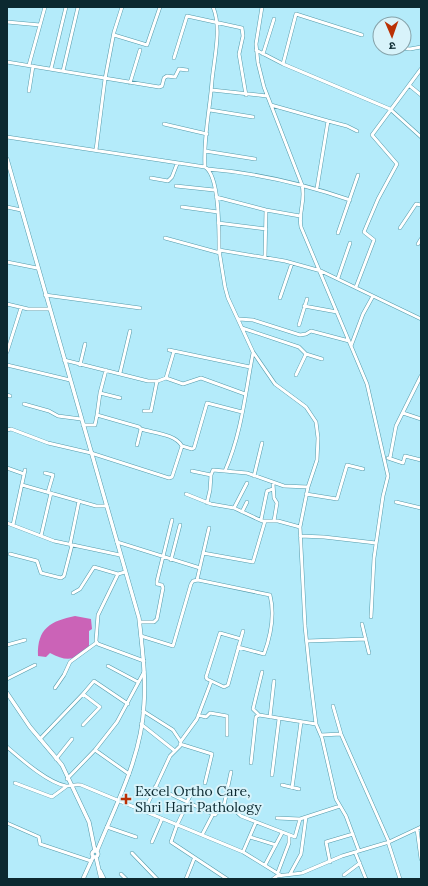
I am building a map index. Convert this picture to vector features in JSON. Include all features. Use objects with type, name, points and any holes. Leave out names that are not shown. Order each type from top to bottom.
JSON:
[{"type":"street","points":[[29,91],[31,66],[45,7]]},
{"type":"street","points":[[51,69],[66,7]]},
{"type":"street","points":[[63,71],[78,7]]},
{"type":"street","points":[[96,150],[105,79],[114,35],[122,7]]},
{"type":"street","points":[[114,35],[147,45],[160,7]]},
{"type":"street","points":[[213,7],[216,54],[205,151],[206,168],[213,178],[216,197],[220,251],[225,288],[253,352],[274,384],[306,407],[316,422],[318,438],[317,460],[306,494],[300,527],[307,641],[316,724],[321,735],[336,799],[353,834],[359,851]]},
{"type":"street","points":[[262,7],[256,50],[267,96],[302,185],[304,195],[300,216],[301,226],[367,384],[388,476],[376,543],[371,617]]},
{"type":"street","points":[[283,64],[296,14],[362,35]]},
{"type":"street","points":[[174,58],[185,17],[190,15],[242,28],[243,31],[240,54],[245,78],[246,95]]},
{"type":"street","points":[[263,54],[274,19]]},
{"type":"street","points":[[7,22],[40,25]]},
{"type":"street","points":[[130,83],[140,50]]},
{"type":"street","points":[[256,50],[283,64],[390,109],[421,136]]},
{"type":"street","points":[[7,62],[159,87],[162,86],[164,78],[167,76],[175,77],[180,65]]},
{"type":"street","points":[[356,287],[374,240],[364,232],[378,199],[397,164],[372,135],[390,109],[410,86],[421,68]]},
{"type":"street","points":[[179,69],[187,70]]},
{"type":"street","points":[[410,86],[421,95]]},
{"type":"street","points":[[212,90],[246,95],[267,96]]},
{"type":"street","points":[[271,104],[347,126],[357,131]]},
{"type":"street","points":[[210,110],[253,117]]},
{"type":"street","points":[[316,188],[328,121]]},
{"type":"street","points":[[164,124],[207,134]]},
{"type":"street","points":[[7,137],[229,171],[316,188],[350,200]]},
{"type":"street","points":[[205,151],[255,159]]},
{"type":"street","points":[[7,159],[140,622],[144,661],[143,711],[141,724],[129,774],[119,801],[96,851]]},
{"type":"street","points":[[151,178],[168,181],[172,177],[177,164]]},
{"type":"street","points":[[338,233],[358,175]]},
{"type":"street","points":[[176,186],[214,190]]},
{"type":"street","points":[[216,197],[266,210],[300,216]]},
{"type":"street","points":[[400,228],[416,204],[421,205]]},
{"type":"street","points":[[182,206],[218,212]]},
{"type":"street","points":[[7,207],[21,210]]},
{"type":"street","points":[[265,257],[266,210]]},
{"type":"street","points":[[218,223],[266,229]]},
{"type":"street","points":[[165,238],[220,251],[292,262],[321,271],[421,319]]},
{"type":"street","points":[[418,244],[421,239]]},
{"type":"street","points":[[338,278],[350,243]]},
{"type":"street","points":[[7,262],[38,268]]},
{"type":"street","points":[[280,298],[292,262]]},
{"type":"street","points":[[45,295],[140,308]]},
{"type":"street","points":[[351,346],[372,296]]},
{"type":"street","points":[[299,325],[307,299]]},
{"type":"street","points":[[7,304],[21,308],[49,309]]},
{"type":"street","points":[[304,306],[337,312]]},
{"type":"street","points":[[7,352],[21,308]]},
{"type":"street","points":[[239,319],[252,320],[300,335],[306,334],[310,331],[349,342]]},
{"type":"street","points":[[242,328],[299,347],[306,354],[322,359]]},
{"type":"street","points":[[120,373],[130,331]]},
{"type":"street","points":[[80,365],[85,344]]},
{"type":"street","points":[[169,350],[250,367]]},
{"type":"street","points":[[166,378],[174,351]]},
{"type":"street","points":[[225,471],[238,436],[253,352]]},
{"type":"street","points":[[296,375],[306,354]]},
{"type":"street","points":[[64,360],[148,381],[157,381],[166,378],[183,384],[201,378],[245,394]]},
{"type":"street","points":[[7,365],[70,380]]},
{"type":"street","points":[[83,425],[95,425],[106,370]]},
{"type":"street","points":[[390,458],[396,426],[421,376]]},
{"type":"street","points":[[144,411],[151,411],[157,381]]},
{"type":"street","points":[[100,394],[120,398]]},
{"type":"street","points":[[98,415],[167,436],[180,442],[182,446],[192,449],[194,448],[207,403],[242,412]]},
{"type":"street","points":[[24,404],[50,411],[58,416],[81,419]]},
{"type":"street","points":[[403,413],[421,419]]},
{"type":"street","points":[[7,430],[11,429],[48,443],[91,453],[169,478],[172,477],[182,446]]},
{"type":"street","points":[[137,445],[141,429]]},
{"type":"street","points":[[254,476],[262,443]]},
{"type":"street","points":[[384,458],[390,458],[403,463],[405,456],[421,460]]},
{"type":"street","points":[[306,494],[337,499],[348,465],[363,469]]},
{"type":"street","points":[[7,468],[25,472],[12,525]]},
{"type":"street","points":[[207,503],[213,470],[247,473],[273,484],[284,486],[308,487]]},
{"type":"street","points":[[192,471],[211,475]]},
{"type":"street","points":[[41,536],[53,476],[45,473]]},
{"type":"street","points":[[234,508],[247,483]]},
{"type":"street","points":[[273,484],[274,498],[277,503],[274,521]]},
{"type":"street","points":[[22,485],[79,501],[107,506]]},
{"type":"street","points":[[203,553],[253,562],[263,521],[267,491],[273,489]]},
{"type":"street","points":[[186,494],[207,503],[234,508],[263,521],[274,521],[300,527]]},
{"type":"street","points":[[10,554],[38,561],[41,573],[61,578],[64,576],[79,501]]},
{"type":"street","points":[[242,512],[247,502]]},
{"type":"street","points":[[396,502],[421,508]]},
{"type":"street","points":[[140,622],[154,622],[157,619],[163,588],[162,585],[158,584],[156,581],[172,520]]},
{"type":"street","points":[[7,523],[41,536],[71,545],[120,555]]},
{"type":"street","points":[[171,560],[180,524]]},
{"type":"street","points":[[141,636],[173,646],[191,584],[196,580],[200,568],[209,528]]},
{"type":"street","points":[[300,536],[324,537],[376,543]]},
{"type":"street","points":[[117,542],[200,568]]},
{"type":"street","points":[[73,593],[80,589],[94,567],[118,574],[126,572]]},
{"type":"street","points":[[55,688],[64,675],[70,662],[96,643],[98,615],[118,574]]},
{"type":"street","points":[[196,580],[270,595],[272,605],[270,636],[264,654],[238,647]]},
{"type":"street","points":[[362,624],[369,653]]},
{"type":"street","points":[[241,639],[220,633],[206,677],[211,682],[224,687],[228,685],[238,647],[241,639],[243,631]]},
{"type":"street","points":[[307,641],[366,639]]},
{"type":"street","points":[[7,645],[25,640]]},
{"type":"street","points":[[96,643],[144,661]]},
{"type":"street","points":[[7,679],[35,665]]},
{"type":"street","points":[[108,666],[138,682]]},
{"type":"street","points":[[67,778],[95,750],[117,722],[144,672]]},
{"type":"street","points":[[262,672],[253,709],[259,715],[316,724]]},
{"type":"street","points":[[40,739],[83,694],[93,681],[96,681],[128,704]]},
{"type":"street","points":[[270,717],[274,681]]},
{"type":"street","points":[[144,812],[170,756],[197,720],[211,682]]},
{"type":"street","points":[[7,693],[12,703],[62,765],[69,786],[89,822],[98,854],[91,861],[83,879]]},
{"type":"street","points":[[83,694],[100,707],[83,725]]},
{"type":"street","points":[[332,706],[341,734],[389,842],[400,879]]},
{"type":"street","points":[[143,711],[173,730],[180,743],[212,754],[205,783]]},
{"type":"street","points":[[198,715],[206,717],[210,713],[227,716],[227,735]]},
{"type":"street","points":[[251,763],[256,717],[259,715]]},
{"type":"street","points":[[272,775],[279,719]]},
{"type":"street","points":[[292,788],[301,722]]},
{"type":"street","points":[[141,724],[175,751]]},
{"type":"street","points":[[321,735],[341,734]]},
{"type":"street","points":[[56,758],[72,739]]},
{"type":"street","points":[[7,747],[40,773],[57,783],[69,786],[81,785],[202,835],[243,852],[278,872],[282,876]]},
{"type":"street","points":[[95,750],[129,774]]},
{"type":"street","points":[[202,835],[213,814],[215,815],[221,808],[231,772]]},
{"type":"street","points":[[15,783],[52,797],[69,786]]},
{"type":"street","points":[[282,785],[300,789]]},
{"type":"street","points":[[155,787],[213,814]]},
{"type":"street","points":[[194,788],[170,841],[194,859],[227,879]]},
{"type":"street","points":[[277,818],[300,819],[340,806]]},
{"type":"street","points":[[221,808],[231,807],[241,816],[295,837],[300,819]]},
{"type":"street","points":[[289,875],[300,855],[306,817]]},
{"type":"street","points":[[152,842],[162,819]]},
{"type":"street","points":[[243,852],[256,822]]},
{"type":"street","points":[[7,823],[39,836],[40,844],[42,845],[91,861]]},
{"type":"street","points":[[107,827],[136,837]]},
{"type":"street","points":[[274,879],[282,876],[302,873],[355,852],[389,842],[421,827]]},
{"type":"street","points":[[417,829],[421,859]]},
{"type":"street","points":[[265,865],[282,833]]},
{"type":"street","points":[[330,862],[326,842],[353,834]]},
{"type":"street","points":[[278,872],[289,843],[289,835]]},
{"type":"street","points":[[250,837],[276,845]]},
{"type":"street","points":[[355,852],[366,879]]},
{"type":"street","points":[[132,853],[157,879]]},
{"type":"street","points":[[94,857],[104,879]]},
{"type":"street","points":[[186,879],[194,859]]},
{"type":"street","points":[[344,875],[360,863]]},
{"type":"street","points":[[100,871],[101,879]]},
{"type":"street","points":[[121,874],[126,879]]},
{"type":"shaded area","points":[[75,616],[91,619],[92,629],[89,631],[89,646],[80,655],[66,659],[50,653],[46,657],[38,656],[40,639],[47,627],[59,620]]},
{"type":"place","name":"Excel Ortho Care, Shri Hari Pathology","points":[[126,799]]}]
